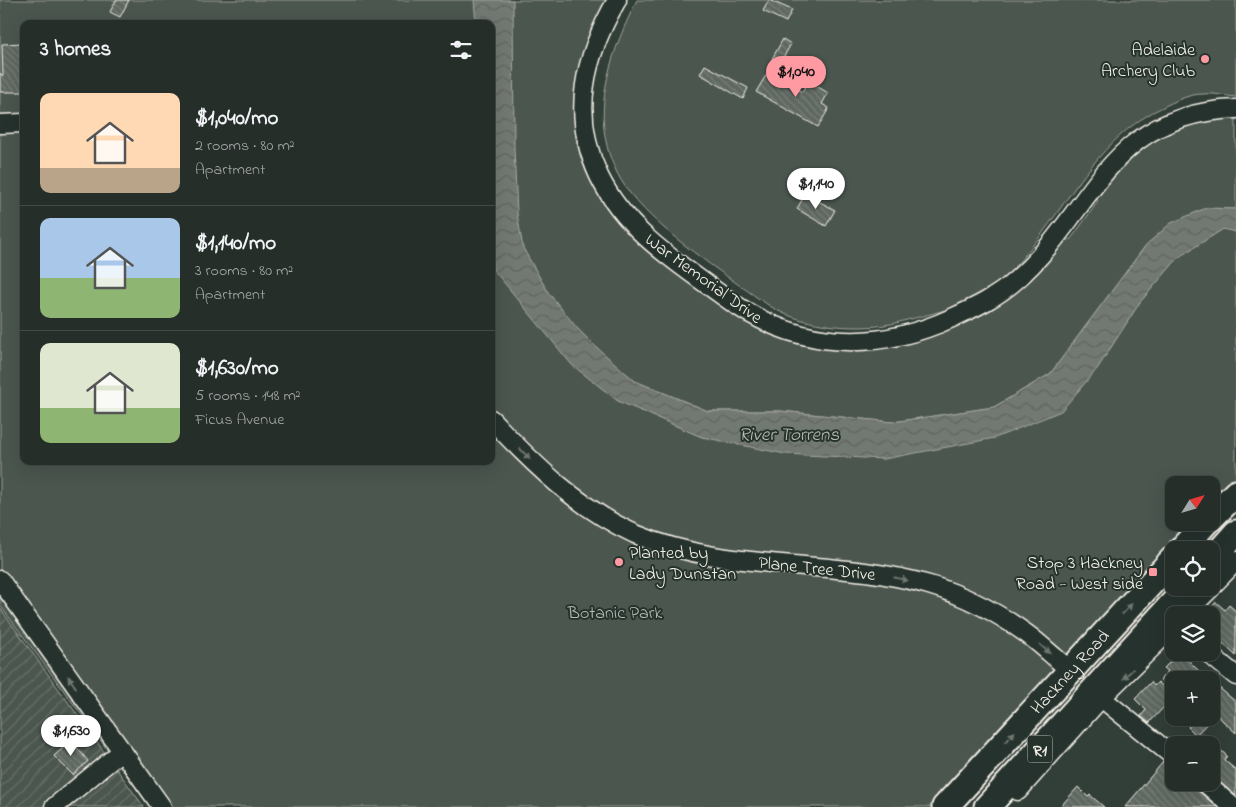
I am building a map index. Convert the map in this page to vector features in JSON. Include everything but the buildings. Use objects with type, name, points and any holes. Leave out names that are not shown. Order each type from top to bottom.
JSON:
[{"type":"highway","points":[[1220,509],[1236,493]]},
{"type":"highway","points":[[1189,541],[1198,531]]},
{"type":"highway","points":[[1220,551],[1236,533]]},
{"type":"highway","name":"Hackney Road","points":[[945,807],[1165,568]]},
{"type":"highway","name":"Hackney Road","points":[[987,807],[1098,694],[1180,596]]},
{"type":"street","name":"War Memorial Drive","points":[[617,0],[594,43],[589,60],[583,112],[585,136],[591,157],[612,200],[625,218],[643,234],[681,265],[757,319],[782,330],[831,342],[876,341],[908,335],[968,311],[1000,292],[1051,244],[1103,173],[1129,146],[1146,134],[1180,119],[1218,110],[1236,109]]},
{"type":"street","points":[[0,124],[20,123]]},
{"type":"street","name":"Plane Tree Drive","points":[[495,423],[534,465],[555,482],[594,511],[636,534],[688,551],[748,561],[877,573],[930,585],[995,614],[1027,634],[1071,671]]},
{"type":"street","points":[[1220,578],[1236,561]]},
{"type":"street","points":[[0,580],[162,807]]},
{"type":"street","points":[[1193,606],[1202,596]]},
{"type":"street","name":"Hackney Road","points":[[1098,694],[1165,634]]},
{"type":"street","points":[[1218,661],[1236,676]]},
{"type":"street","points":[[1003,807],[1055,752],[1098,694],[1165,750]]},
{"type":"street","points":[[54,807],[121,752]]},
{"type":"street","points":[[1214,791],[1233,807]]},
{"type":"green space","name":"Botanic Park","points":[[0,0],[612,0],[580,138],[652,256],[698,290],[705,290],[854,347],[1018,287],[1037,272],[1064,241],[1071,239],[1097,203],[1098,193],[1133,152],[1185,123],[1236,115],[1236,209],[1206,208],[1171,224],[1146,245],[1050,374],[994,407],[893,422],[780,411],[708,411],[635,381],[594,346],[572,364],[618,401],[702,437],[884,459],[1097,369],[1140,302],[1179,257],[1223,229],[1236,232],[1236,479],[1220,496],[1220,476],[1165,476],[1165,531],[1190,531],[1180,541],[1165,541],[1165,558],[936,807],[150,807],[0,605]]},
{"type":"green space","points":[[637,0],[1236,0],[1236,97],[1211,94],[1193,95],[1167,105],[1139,120],[1095,162],[1021,260],[999,282],[978,297],[941,311],[890,324],[846,327],[817,323],[790,316],[777,310],[711,265],[644,210],[621,180],[610,158],[605,135],[603,112],[605,89],[618,43]]},
{"type":"green space","points":[[0,608],[144,807],[0,807]]},
{"type":"water","name":"River Torrens","points":[[474,0],[513,0],[514,148],[517,213],[523,248],[548,292],[577,328],[635,381],[708,411],[780,411],[893,422],[994,407],[1050,374],[1146,245],[1171,223],[1206,208],[1236,209],[1236,232],[1223,229],[1179,257],[1140,302],[1097,369],[1061,411],[995,438],[884,459],[785,454],[702,437],[618,401],[572,365],[495,272],[495,20],[476,20]]},
{"type":"place","name":"Adelaide Archery Club","points":[[1205,59]]},
{"type":"place","name":"Planted by Lady Dunstan","points":[[619,562]]},
{"type":"place","name":"Stop 3 Hackney Road - West side","points":[[1153,572]]}]
